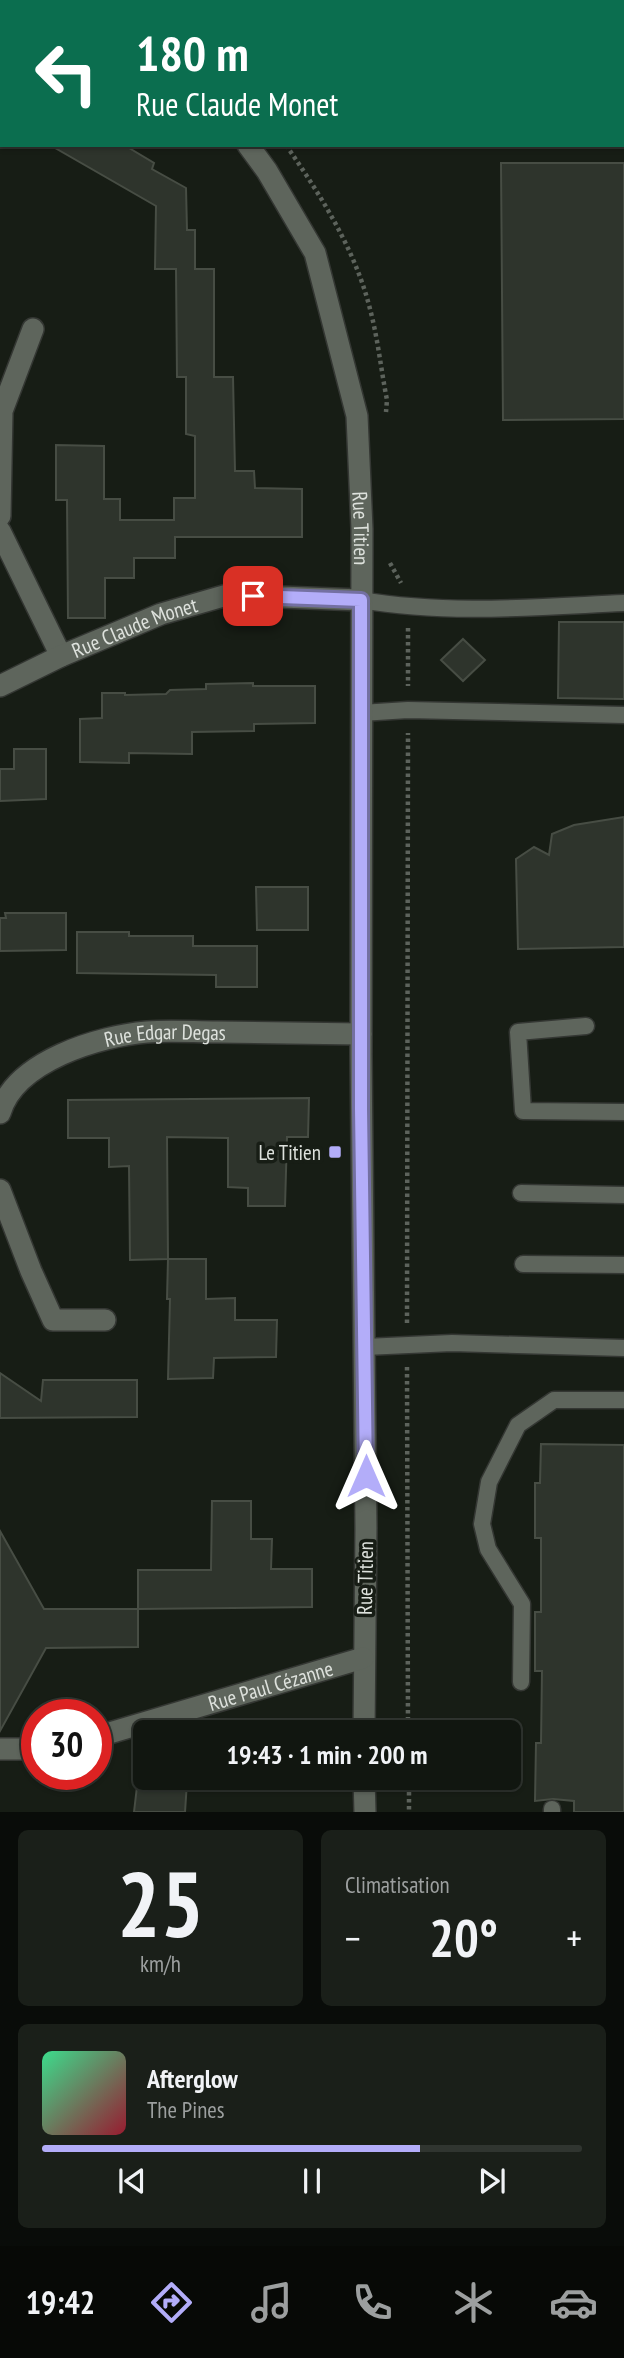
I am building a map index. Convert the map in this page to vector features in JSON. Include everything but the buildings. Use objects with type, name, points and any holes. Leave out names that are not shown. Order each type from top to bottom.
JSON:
[{"type":"street","name":"Rue Titien","points":[[249,147],[267,171],[315,253],[357,416],[362,529],[361,1034],[366,1528],[364,1720]]},
{"type":"street","points":[[0,516],[2,411],[33,329]]},
{"type":"street","points":[[0,531],[61,656]]},
{"type":"street","name":"Rue Claude Monet","points":[[0,686],[61,656],[161,614],[227,595],[361,600]]},
{"type":"street","name":"Rue Edgar Degas","points":[[0,1113],[2,1105],[19,1081],[54,1058],[88,1043],[146,1032],[361,1034]]},
{"type":"street","points":[[0,1190],[53,1320],[105,1320]]},
{"type":"street","name":"Rue Paul Cézanne","points":[[112,1732],[363,1658]]},
{"type":"street","points":[[0,1749],[21,1749]]},
{"type":"street","points":[[364,1790],[365,1812]]},
{"type":"lane","points":[[361,600],[408,607],[474,610],[624,603]]},
{"type":"lane","points":[[361,713],[408,710],[624,715]]},
{"type":"lane","points":[[586,1026],[518,1032],[523,1111],[624,1112]]},
{"type":"lane","points":[[521,1193],[624,1195]]},
{"type":"lane","points":[[523,1264],[624,1265]]},
{"type":"lane","points":[[365,1347],[452,1343],[624,1348]]},
{"type":"lane","points":[[521,1682],[522,1604],[488,1549],[482,1524],[489,1482],[518,1425],[554,1400],[624,1400]]},
{"type":"path","points":[[287,147],[311,181],[347,246],[370,308],[387,400],[385,425]]},
{"type":"path","points":[[386,551],[389,563],[407,594],[408,607],[408,1720]]},
{"type":"path","points":[[409,1790],[409,1812]]},
{"type":"place","name":"Le Titien","points":[[335,1152]]},
{"type":"route","points":[[253,596],[361,600],[361,1109],[366,1476]]}]
